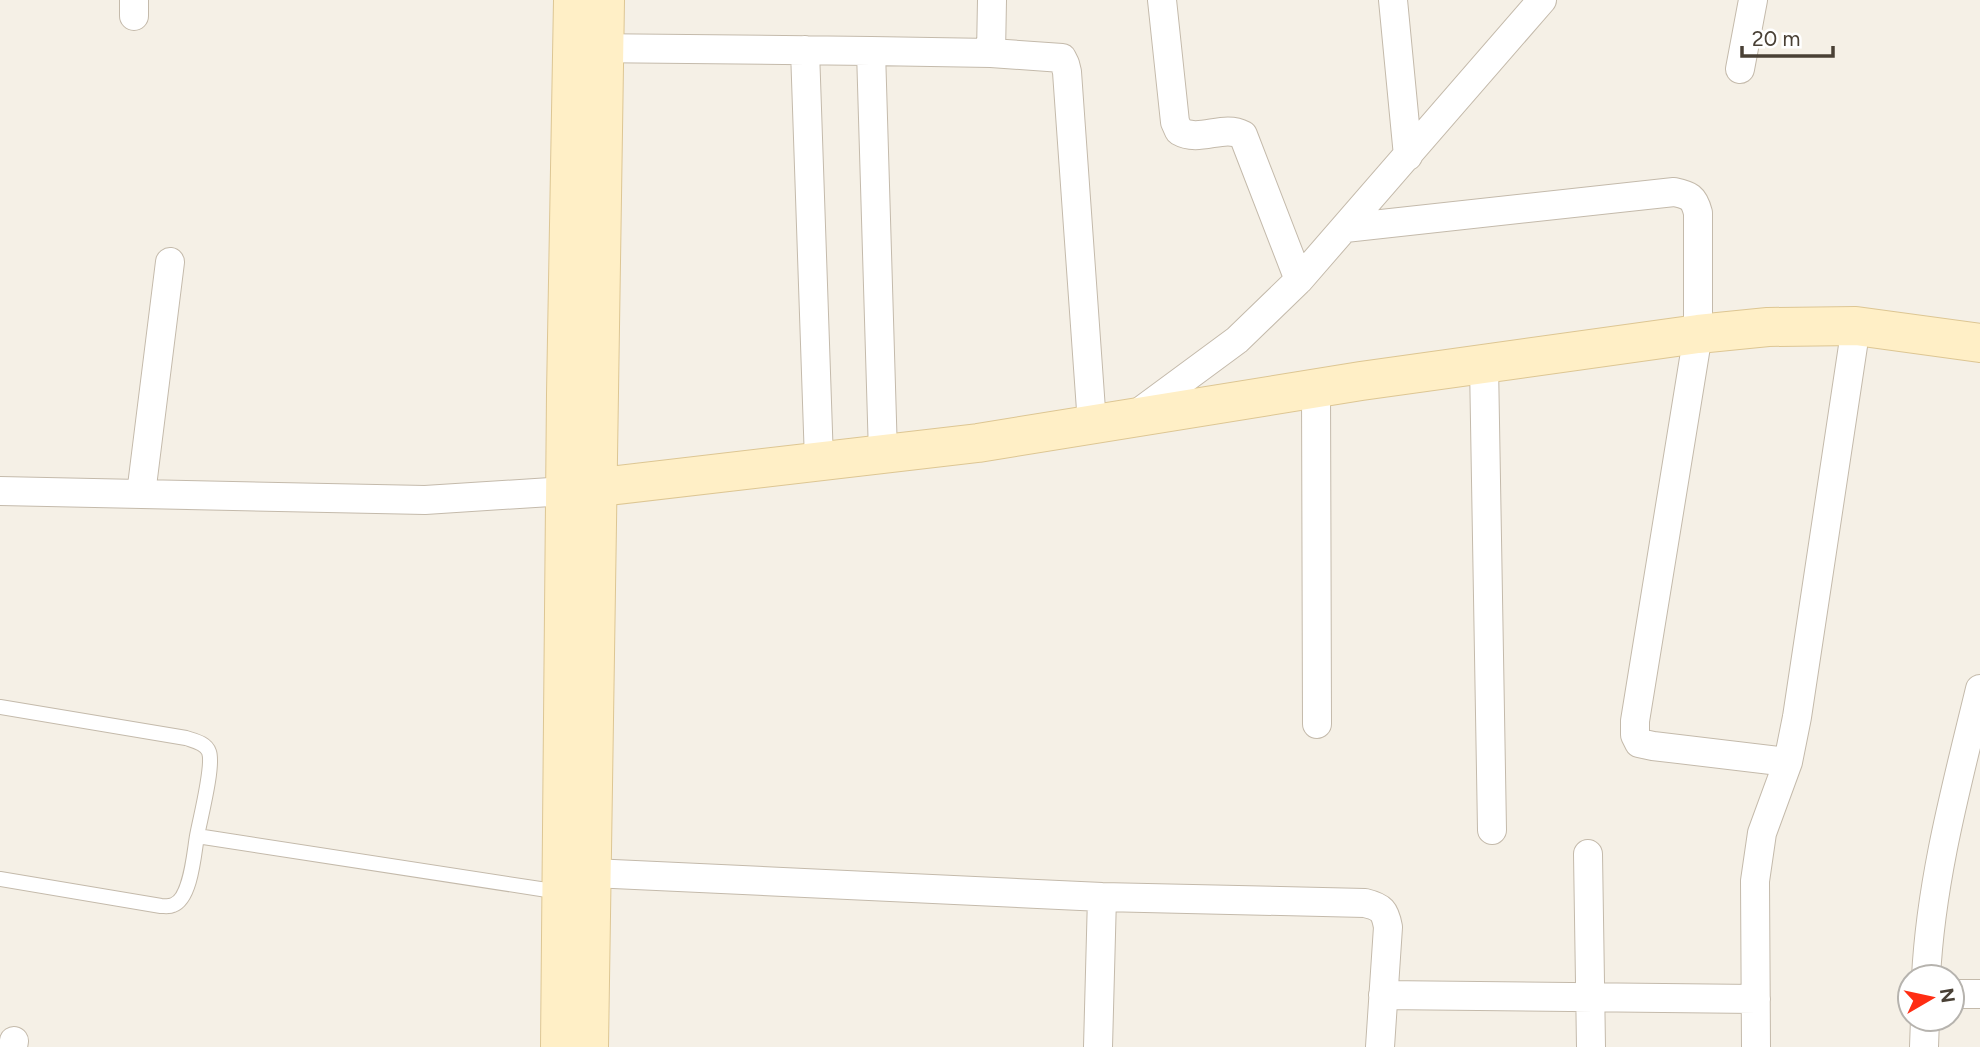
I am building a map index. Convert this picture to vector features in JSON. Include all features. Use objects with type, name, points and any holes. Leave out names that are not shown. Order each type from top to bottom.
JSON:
[{"type":"street","points":[[573,0],[588,48]]},
{"type":"street","points":[[589,1047],[577,882],[582,489],[566,394],[588,48],[605,0]]},
{"type":"street","points":[[991,53],[992,0]]},
{"type":"street","points":[[1162,0],[1175,122],[1179,131],[1193,136],[1228,131],[1243,135],[1299,280]]},
{"type":"street","points":[[1393,0],[1408,156]]},
{"type":"street","points":[[1132,418],[1237,340],[1299,280],[1542,0]]},
{"type":"street","points":[[1740,69],[1753,0]]},
{"type":"street","points":[[588,48],[991,53],[1062,58],[1065,64],[1092,424]]},
{"type":"street","points":[[805,50],[819,461]]},
{"type":"street","points":[[871,51],[883,454]]},
{"type":"street","points":[[1345,228],[1674,192],[1686,195],[1695,202],[1698,213],[1698,334],[1635,721],[1636,735],[1639,743],[1653,746],[1788,762]]},
{"type":"street","points":[[141,494],[170,262]]},
{"type":"street","points":[[1756,1047],[1755,881],[1762,833],[1788,762],[1800,704],[1856,326]]},
{"type":"street","points":[[0,491],[425,500],[582,489],[978,443],[1316,388],[1698,334],[1768,327],[1856,326],[1980,342]]},
{"type":"street","points":[[1484,364],[1492,830]]},
{"type":"street","points":[[1316,388],[1317,724]]},
{"type":"street","points":[[1927,963],[1936,884],[1980,688]]},
{"type":"street","points":[[1588,854],[1591,1047]]},
{"type":"street","points":[[577,882],[1365,903],[1376,906],[1385,914],[1388,928],[1380,1047]]},
{"type":"street","points":[[560,1047],[577,882]]},
{"type":"street","points":[[1098,1047],[1102,897]]},
{"type":"street","points":[[1383,995],[1756,999]]},
{"type":"lane","points":[[0,707],[186,738],[201,743],[209,752],[210,768],[187,887],[182,898],[174,905],[161,906],[0,879]]},
{"type":"lane","points":[[197,836],[577,882]]}]
